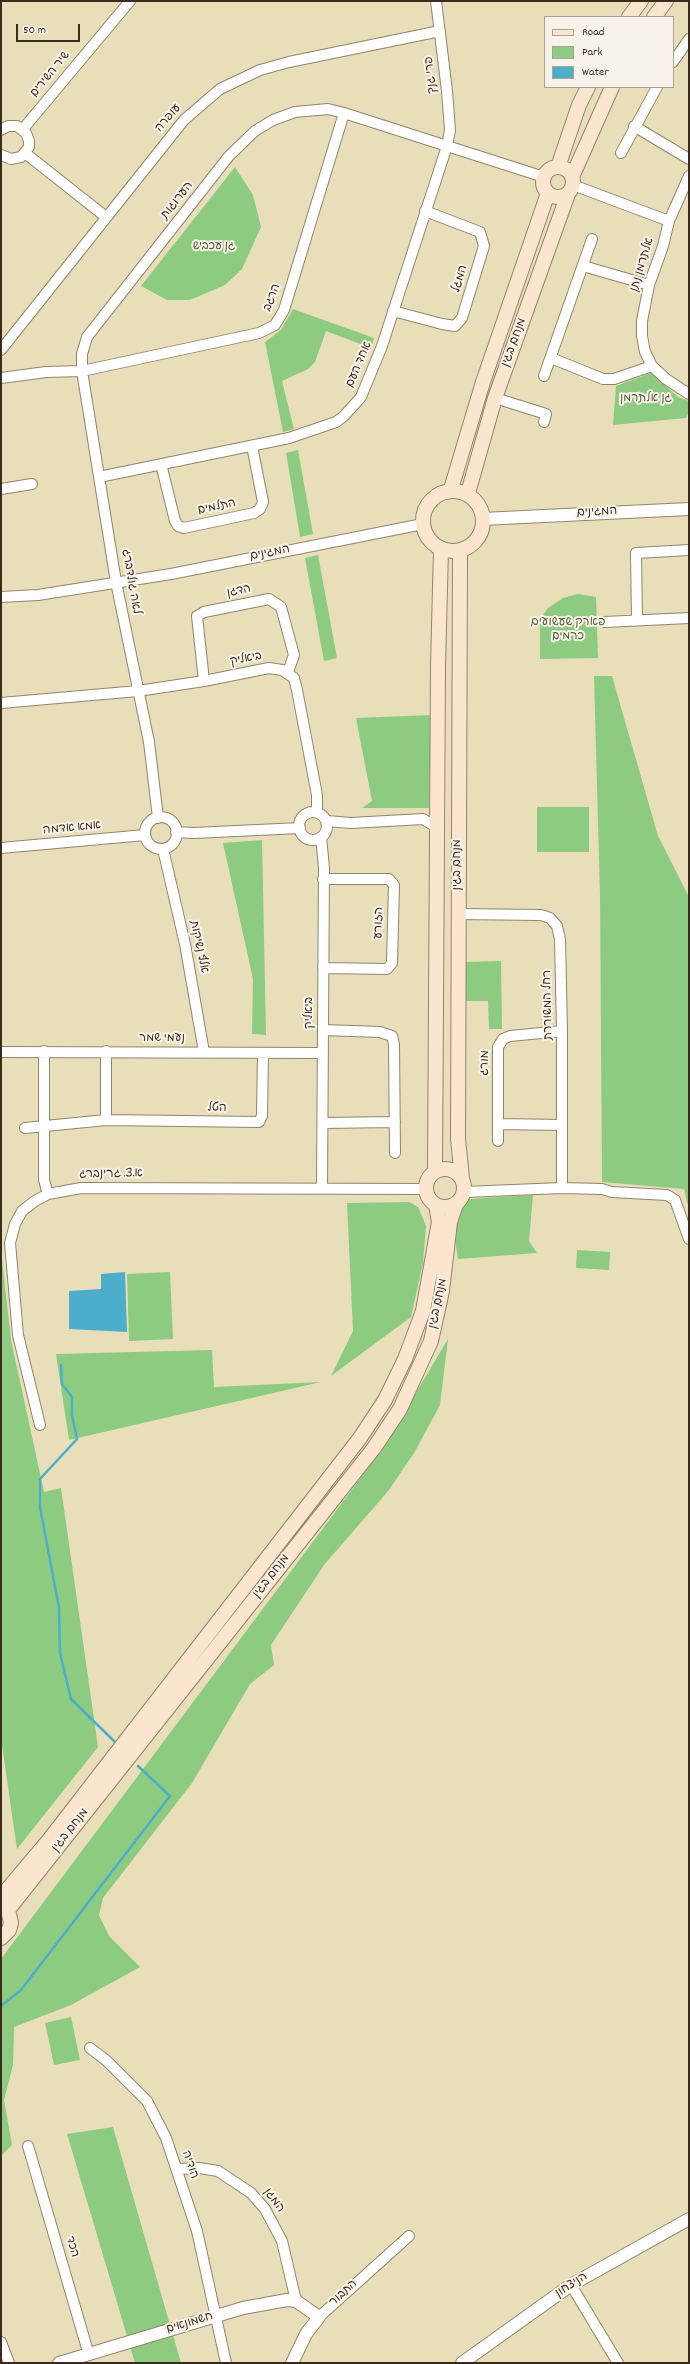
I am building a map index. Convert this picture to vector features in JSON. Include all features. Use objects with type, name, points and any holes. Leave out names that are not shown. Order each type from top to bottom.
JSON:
[{"type":"main road","points":[[630,16],[641,1]]},
{"type":"main road","points":[[655,16],[666,1]]},
{"type":"main road","points":[[558,167],[579,105],[588,88]]},
{"type":"main road","name":"מנחם בגין","points":[[468,493],[495,398],[571,185],[612,88]]},
{"type":"main road","points":[[558,167],[569,172],[571,185],[559,197],[548,193],[544,187],[544,177],[550,169],[558,167]]},
{"type":"main road","name":"מנחם בגין","points":[[451,489],[483,382],[548,193]]},
{"type":"main road","points":[[451,489],[468,493],[480,509],[482,519],[481,531],[477,539],[470,546],[460,551],[441,549],[432,543],[426,534],[423,524],[427,505],[434,497],[451,489]]},
{"type":"main road","name":"מנחם בגין","points":[[435,1171],[436,827],[441,549]]},
{"type":"main road","name":"מנחם בגין","points":[[460,551],[458,1139],[463,1185]]},
{"type":"main road","points":[[441,1169],[452,1170],[463,1185],[456,1204],[446,1208],[436,1206],[427,1196],[427,1182],[435,1171],[441,1169]]},
{"type":"main road","name":"מנחם בגין","points":[[5,1907],[374,1448],[400,1409],[431,1341],[442,1291],[450,1222],[456,1204]]},
{"type":"main road","name":"מנחם בגין","points":[[1,1897],[88,1790],[360,1438],[381,1406],[405,1359],[423,1311],[439,1222],[436,1206]]},
{"type":"main road","points":[[1,1938],[9,1930],[11,1924],[5,1907]]},
{"type":"street","name":"שיר השירים","points":[[23,129],[130,1]]},
{"type":"street","name":"פרי גנך","points":[[436,1],[449,121],[447,146]]},
{"type":"street","name":"עופרה","points":[[1,350],[184,120],[220,89],[260,70],[289,62],[440,31]]},
{"type":"street","points":[[674,61],[689,39]]},
{"type":"street","points":[[621,153],[634,126],[656,88]]},
{"type":"street","name":"הערוגות","points":[[99,477],[82,371],[82,354],[87,337],[229,156],[255,131],[273,120],[295,112],[328,109],[544,177]]},
{"type":"street","name":"הרגב","points":[[1,378],[82,371],[259,333],[275,325],[284,310],[344,113]]},
{"type":"street","points":[[1,130],[11,126],[23,129],[30,141],[26,153],[15,159],[1,156]]},
{"type":"street","points":[[634,126],[689,159]]},
{"type":"street","name":"אחד העם","points":[[99,477],[289,438],[323,428],[344,416],[366,388],[447,146]]},
{"type":"street","points":[[26,153],[106,217]]},
{"type":"street","name":"אלתרמן נתן","points":[[689,176],[669,221],[663,246],[649,285],[642,321],[642,336],[645,352],[652,366],[666,379],[689,394]]},
{"type":"street","points":[[571,185],[669,221]]},
{"type":"street","name":"המגל","points":[[393,311],[455,326],[462,318],[484,246],[480,232],[425,212]]},
{"type":"street","points":[[544,376],[592,239]]},
{"type":"street","points":[[583,266],[649,285]]},
{"type":"street","points":[[551,358],[603,380],[614,379],[652,366]]},
{"type":"street","points":[[495,398],[546,414],[544,422]]},
{"type":"street","name":"התלמים","points":[[162,464],[175,521],[178,526],[184,528],[254,513],[260,509],[263,502],[252,446]]},
{"type":"street","name":"לאה גולדברג","points":[[99,477],[116,582],[138,691]]},
{"type":"street","points":[[1,489],[32,484]]},
{"type":"street","name":"המגינים","points":[[482,519],[689,509]]},
{"type":"street","name":"המגינים","points":[[1,597],[38,595],[171,574],[423,524]]},
{"type":"street","points":[[637,620],[636,553],[689,550]]},
{"type":"street","name":"הדגן","points":[[204,682],[197,616],[204,612],[269,599],[281,607],[294,655],[288,672]]},
{"type":"street","points":[[605,622],[689,618]]},
{"type":"street","name":"ביאליק","points":[[1,702],[138,691],[204,682],[269,668],[288,672]]},
{"type":"street","points":[[288,672],[294,678],[297,690],[317,794],[317,812],[325,830]]},
{"type":"street","points":[[138,691],[149,742],[158,818]]},
{"type":"street","points":[[300,828],[308,838],[325,830],[351,823],[423,819],[437,809]]},
{"type":"street","points":[[300,828],[304,815],[317,812]]},
{"type":"street","points":[[158,818],[172,821],[176,832],[174,841],[163,849],[152,847],[145,835],[147,825],[158,818]]},
{"type":"street","points":[[423,819],[436,827]]},
{"type":"street","points":[[176,832],[194,834],[300,828]]},
{"type":"street","name":"ביאליק","points":[[322,1188],[325,830]]},
{"type":"street","name":"אמא אדמה","points":[[1,848],[145,835]]},
{"type":"street","name":"אלף נשיקות","points":[[163,849],[186,952],[204,1052]]},
{"type":"street","name":"הזורע","points":[[323,968],[388,968],[392,963],[394,885],[388,879],[324,879]]},
{"type":"street","name":"רחל המשוררת","points":[[458,914],[541,915],[550,918],[557,926],[560,939],[562,1031],[562,1188]]},
{"type":"street","points":[[323,1030],[380,1032],[392,1036],[394,1044],[395,1154]]},
{"type":"street","name":"מורג","points":[[498,1141],[498,1047],[503,1039],[510,1036],[562,1031]]},
{"type":"street","points":[[44,1051],[44,1180],[48,1194]]},
{"type":"street","name":"נעמי שמר","points":[[1,1052],[323,1053]]},
{"type":"street","points":[[106,1052],[106,1120]]},
{"type":"street","name":"הטל","points":[[25,1128],[106,1120],[259,1122],[262,1116],[263,1053]]},
{"type":"street","points":[[323,1123],[395,1122]]},
{"type":"street","points":[[499,1124],[562,1125]]},
{"type":"street","points":[[463,1185],[602,1189],[612,1192],[667,1195],[675,1200],[689,1239]]},
{"type":"street","name":"א.צ. גרינברג","points":[[40,1425],[18,1335],[10,1243],[15,1224],[22,1211],[35,1201],[48,1194],[64,1190],[97,1187],[426,1189]]},
{"type":"street","name":"הודיה","points":[[90,2048],[107,2060],[147,2101],[166,2138],[178,2169],[197,2231],[226,2363]]},
{"type":"street","name":"הכד","points":[[28,2146],[89,2355]]},
{"type":"street","name":"המגן","points":[[178,2169],[199,2168],[218,2171],[251,2193],[265,2209],[282,2241],[296,2301]]},
{"type":"street","name":"הניצחון","points":[[462,2363],[571,2285],[689,2219]]},
{"type":"street","name":"התבור","points":[[292,2363],[306,2334],[319,2316],[409,2236]]},
{"type":"street","points":[[571,2285],[618,2363]]},
{"type":"street","points":[[296,2301],[319,2316]]},
{"type":"street","name":"חשמונאים","points":[[59,2363],[264,2303],[296,2301]]},
{"type":"street","points":[[1,2342],[8,2363]]},
{"type":"green space","name":"גן עכביש","points":[[235,167],[253,195],[261,227],[242,269],[225,285],[190,300],[167,300],[141,286]]},
{"type":"green space","points":[[293,309],[374,338],[371,348],[326,331],[315,362],[308,369],[282,381],[294,429],[283,432],[265,342],[281,330]]},
{"type":"green space","name":"גן אלתרמן","points":[[651,373],[678,397],[689,401],[689,412],[686,418],[613,425],[616,386]]},
{"type":"green space","points":[[298,450],[313,534],[300,537],[286,453]]},
{"type":"green space","points":[[318,555],[337,658],[324,661],[305,558]]},
{"type":"green space","name":"פארק שעשועים כרמים","points":[[578,594],[596,597],[598,658],[540,659],[540,619],[548,608],[563,598]]},
{"type":"green space","points":[[594,676],[612,676],[658,836],[689,897],[689,1210],[684,1189],[602,1182],[600,894]]},
{"type":"green space","points":[[431,715],[429,808],[362,808],[372,801],[356,718]]},
{"type":"green space","points":[[537,807],[589,807],[589,852],[537,852]]},
{"type":"green space","points":[[262,840],[266,1035],[252,1034],[253,979],[223,843]]},
{"type":"green space","points":[[501,961],[502,1029],[489,1029],[488,1001],[465,1001],[464,962]]},
{"type":"green space","points":[[533,1195],[529,1241],[537,1253],[458,1259],[454,1233],[457,1211],[468,1199]]},
{"type":"green space","points":[[409,1202],[418,1207],[426,1226],[423,1263],[411,1317],[331,1376],[353,1331],[347,1203]]},
{"type":"green space","points":[[1,1250],[11,1340],[44,1492],[61,1488],[98,1747],[17,1849],[1,1738]]},
{"type":"green space","points":[[577,1250],[610,1252],[609,1270],[576,1268]]},
{"type":"green space","points":[[170,1272],[173,1339],[129,1341],[127,1274]]},
{"type":"green space","points":[[448,1339],[440,1405],[414,1453],[389,1490],[324,1565],[271,1645],[274,1665],[250,1684],[192,1783],[103,1898],[99,1915],[109,1936],[140,1967],[71,2005],[14,2027],[13,2065],[4,2100],[12,2145],[1,2156],[1,1959],[383,1448]]},
{"type":"green space","points":[[212,1350],[214,1387],[321,1382],[69,1440],[56,1354]]},
{"type":"green space","points":[[71,2017],[80,2060],[54,2065],[45,2023]]},
{"type":"green space","points":[[113,2127],[181,2363],[135,2363],[67,2134]]},
{"type":"water","points":[[125,1272],[127,1332],[69,1329],[69,1291],[101,1289],[101,1274]]},
{"type":"waterway","points":[[61,1365],[62,1384],[72,1397],[72,1415],[77,1439],[40,1479],[40,1507],[59,1608],[60,1653],[71,1699],[115,1742]]},
{"type":"waterway","points":[[1,2006],[21,1990],[170,1796],[138,1766]]}]
